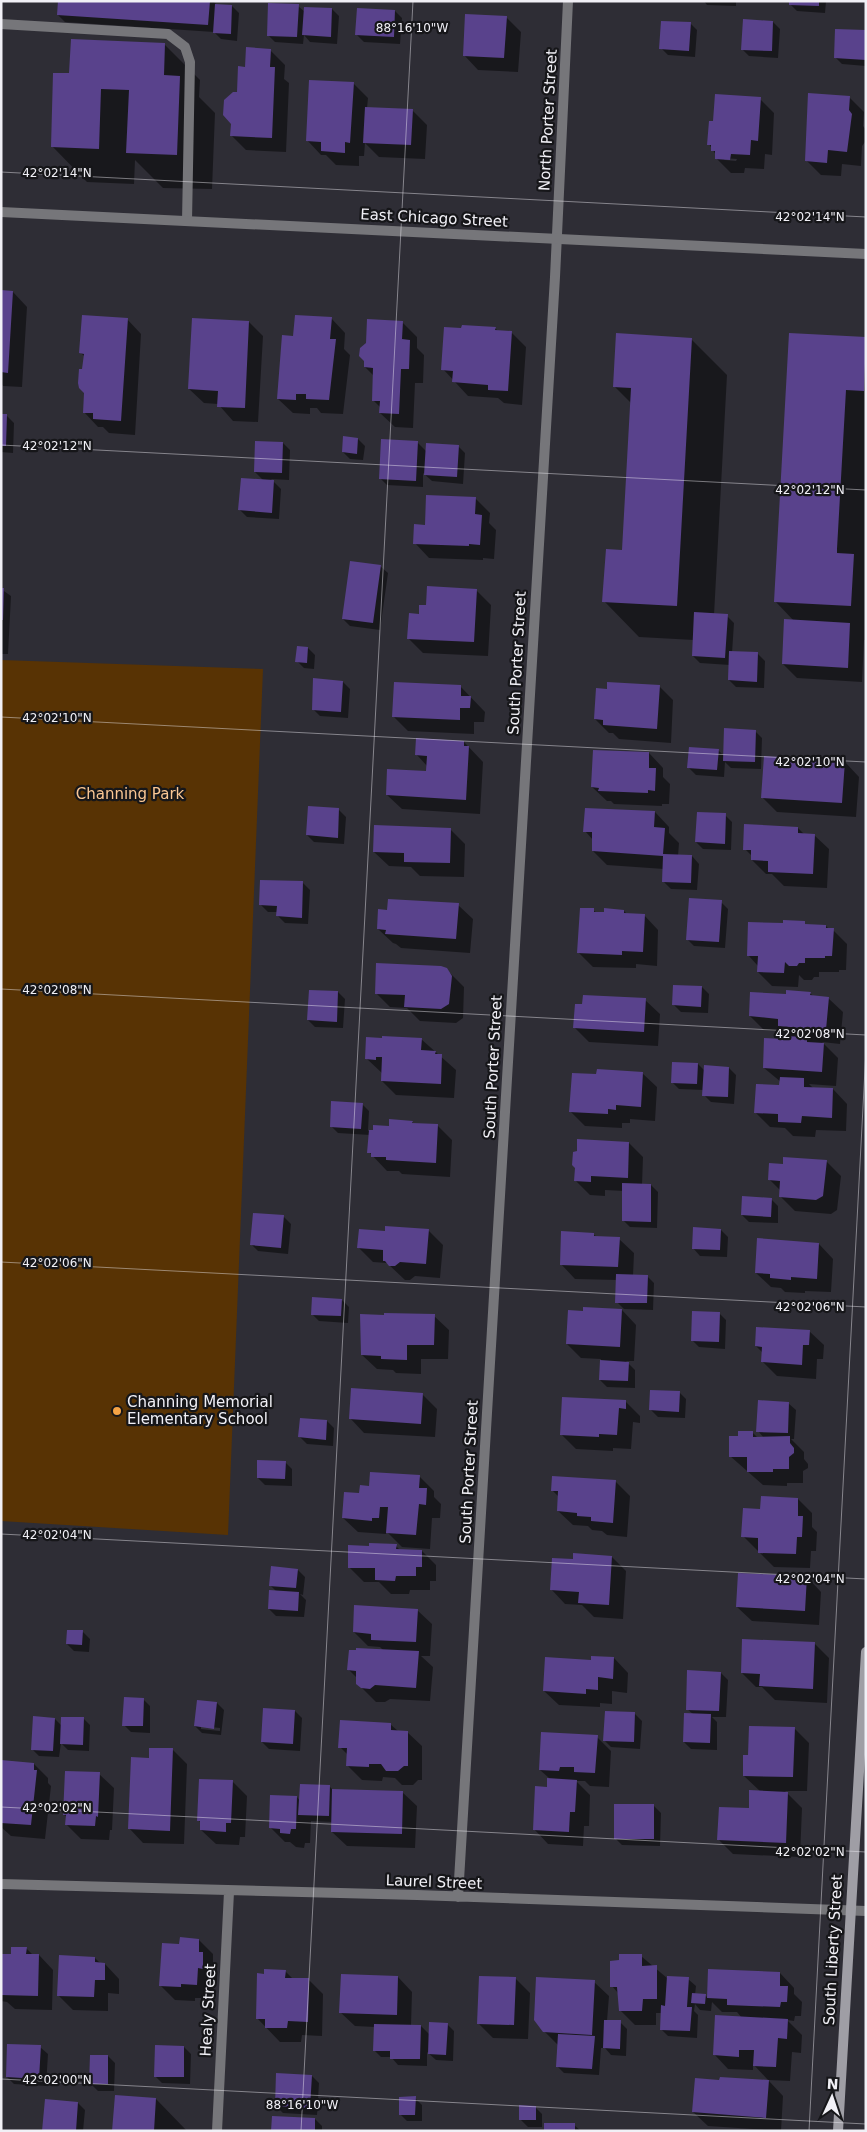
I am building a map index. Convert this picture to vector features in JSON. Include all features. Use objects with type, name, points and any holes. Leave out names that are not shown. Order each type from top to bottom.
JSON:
[{"type":"main road","name":"South Liberty Street","points":[[838,2131],[849,1911],[866,1652]]},
{"type":"street","name":"North Porter Street","points":[[557,239],[568,1]]},
{"type":"street","points":[[1,24],[168,34],[184,47],[190,62],[187,221]]},
{"type":"street","name":"East Chicago Street","points":[[1,212],[866,254]]},
{"type":"street","name":"South Porter Street","points":[[458,1897],[557,239]]},
{"type":"street","name":"Laurel Street","points":[[1,1884],[866,1911]]},
{"type":"street","name":"Healy Street","points":[[218,2131],[229,1892]]},
{"type":"green space","name":"Channing Park","points":[[1,660],[263,669],[228,1535],[1,1521]]},
{"type":"building","points":[[58,1],[210,1],[208,25],[57,15]]},
{"type":"building","points":[[789,1],[819,1],[819,6],[789,5]]},
{"type":"building","points":[[268,3],[299,4],[297,37],[267,36]]},
{"type":"building","points":[[215,4],[232,5],[231,34],[213,33]]},
{"type":"building","points":[[304,7],[332,8],[331,37],[302,35]]},
{"type":"building","points":[[357,8],[395,10],[394,37],[355,35]]},
{"type":"building","points":[[465,14],[507,16],[504,58],[463,56]]},
{"type":"building","points":[[743,19],[773,21],[772,51],[741,50]]},
{"type":"building","points":[[661,21],[691,22],[689,51],[659,49]]},
{"type":"building","points":[[835,29],[866,30],[866,60],[834,58]]},
{"type":"building","points":[[71,39],[165,43],[164,75],[180,76],[177,155],[126,153],[129,90],[101,89],[99,149],[51,147],[53,73],[69,73]]},
{"type":"building","points":[[246,47],[271,49],[270,67],[275,67],[272,138],[230,136],[231,124],[223,115],[224,100],[233,92],[237,92],[238,66],[245,67]]},
{"type":"building","points":[[309,80],[354,82],[350,143],[345,142],[345,153],[321,151],[321,142],[306,141]]},
{"type":"building","points":[[808,93],[850,96],[849,110],[852,114],[847,152],[828,150],[827,163],[805,161]]},
{"type":"building","points":[[715,94],[761,97],[758,141],[751,140],[750,155],[731,154],[730,160],[715,159],[715,151],[711,151],[711,145],[707,145],[709,121],[713,121]]},
{"type":"building","points":[[365,107],[413,109],[411,145],[363,143]]},
{"type":"building","points":[[1,290],[13,291],[8,373],[1,372]]},
{"type":"building","points":[[82,315],[128,318],[121,421],[93,419],[93,413],[83,413],[84,393],[79,388],[78,383],[79,369],[82,369],[84,354],[79,353]]},
{"type":"building","points":[[295,315],[332,317],[330,339],[336,339],[329,400],[306,399],[306,394],[296,394],[296,400],[277,399],[282,335],[293,336]]},
{"type":"building","points":[[192,318],[249,321],[245,408],[217,407],[218,391],[188,389]]},
{"type":"building","points":[[367,319],[403,321],[402,339],[410,340],[409,369],[401,369],[399,414],[379,413],[380,401],[372,401],[373,368],[364,367],[364,361],[359,356],[360,348],[366,343]]},
{"type":"building","points":[[462,325],[496,327],[495,330],[512,331],[508,391],[488,390],[488,385],[452,382],[453,371],[441,370],[444,327],[461,328]]},
{"type":"building","points":[[616,333],[692,338],[677,606],[602,602],[606,549],[622,550],[631,388],[613,387]]},
{"type":"building","points":[[789,333],[866,337],[864,391],[846,390],[837,549],[837,553],[854,554],[851,606],[774,602]]},
{"type":"building","points":[[1,414],[7,414],[6,446],[1,446]]},
{"type":"building","points":[[343,436],[358,438],[357,454],[342,452]]},
{"type":"building","points":[[381,439],[418,441],[416,481],[379,479]]},
{"type":"building","points":[[255,441],[283,442],[282,473],[254,472]]},
{"type":"building","points":[[426,443],[459,445],[457,477],[424,475]]},
{"type":"building","points":[[241,478],[274,480],[272,513],[238,510]]},
{"type":"building","points":[[426,495],[476,497],[475,514],[482,515],[480,545],[413,544],[414,524],[425,525]]},
{"type":"building","points":[[350,561],[381,565],[373,623],[342,619]]},
{"type":"building","points":[[427,586],[477,589],[474,642],[407,639],[409,613],[419,614],[419,605],[426,605]]},
{"type":"building","points":[[1,588],[4,588],[3,620],[1,620]]},
{"type":"building","points":[[694,612],[728,614],[725,658],[692,656]]},
{"type":"building","points":[[784,619],[850,623],[848,668],[782,664]]},
{"type":"building","points":[[297,646],[308,647],[307,663],[295,662]]},
{"type":"building","points":[[729,651],[758,652],[757,682],[728,680]]},
{"type":"building","points":[[313,678],[343,681],[341,712],[312,710]]},
{"type":"building","points":[[394,682],[461,685],[461,696],[471,696],[470,708],[460,708],[460,720],[392,717]]},
{"type":"building","points":[[607,682],[660,685],[657,729],[603,725],[603,720],[594,719],[596,688],[607,689]]},
{"type":"building","points":[[724,728],[756,730],[755,762],[723,761]]},
{"type":"building","points":[[416,738],[464,741],[464,746],[469,746],[466,800],[386,795],[387,769],[426,771],[427,756],[415,755]]},
{"type":"building","points":[[689,747],[719,749],[717,770],[687,768]]},
{"type":"building","points":[[593,750],[649,752],[649,768],[656,768],[655,791],[648,790],[648,793],[598,791],[599,788],[591,787]]},
{"type":"building","points":[[764,756],[845,761],[842,803],[761,798]]},
{"type":"building","points":[[308,806],[339,808],[338,838],[306,835]]},
{"type":"building","points":[[585,808],[655,811],[654,827],[665,828],[663,854],[692,855],[691,883],[662,882],[663,856],[592,851],[592,832],[583,832]]},
{"type":"building","points":[[697,812],[726,813],[725,844],[695,842]]},
{"type":"building","points":[[744,824],[798,827],[798,833],[815,834],[813,874],[768,872],[768,861],[751,860],[751,850],[743,850]]},
{"type":"building","points":[[374,825],[451,828],[450,863],[404,862],[404,853],[373,852]]},
{"type":"building","points":[[260,880],[303,881],[302,918],[276,916],[277,906],[259,905]]},
{"type":"building","points":[[689,898],[722,900],[719,942],[686,940]]},
{"type":"building","points":[[388,899],[459,903],[456,939],[385,934],[386,930],[377,929],[378,909],[387,910]]},
{"type":"building","points":[[580,908],[594,908],[594,912],[604,912],[604,908],[624,910],[624,913],[645,914],[643,952],[622,951],[622,955],[577,953]]},
{"type":"building","points":[[783,920],[805,921],[805,924],[826,925],[826,928],[834,928],[832,956],[805,958],[805,963],[799,963],[797,966],[789,966],[785,962],[784,973],[757,972],[758,956],[747,956],[748,922],[783,923]]},
{"type":"building","points":[[376,963],[441,966],[447,968],[452,976],[449,1004],[441,1009],[404,1007],[405,995],[375,994]]},
{"type":"building","points":[[673,985],[702,986],[701,1007],[672,1005]]},
{"type":"building","points":[[309,990],[338,991],[337,1022],[307,1020]]},
{"type":"building","points":[[786,990],[811,992],[810,995],[829,997],[826,1030],[778,1026],[778,1019],[749,1016],[750,992],[786,994]]},
{"type":"building","points":[[583,995],[646,998],[644,1032],[573,1028],[575,1004],[582,1004]]},
{"type":"building","points":[[382,1036],[422,1038],[421,1050],[436,1051],[435,1054],[442,1054],[441,1084],[381,1081],[382,1057],[376,1057],[376,1060],[365,1059],[366,1037],[382,1038]]},
{"type":"building","points":[[784,1036],[807,1037],[807,1042],[824,1043],[822,1072],[763,1068],[764,1038],[784,1039]]},
{"type":"building","points":[[672,1062],[698,1063],[697,1084],[671,1083]]},
{"type":"building","points":[[704,1065],[729,1067],[728,1097],[702,1096]]},
{"type":"building","points":[[597,1069],[643,1072],[641,1107],[616,1105],[616,1110],[608,1109],[608,1114],[569,1112],[572,1073],[596,1074]]},
{"type":"building","points":[[780,1077],[804,1078],[804,1087],[833,1088],[832,1118],[802,1116],[801,1123],[778,1122],[778,1114],[754,1113],[756,1084],[779,1085]]},
{"type":"building","points":[[331,1101],[363,1103],[361,1129],[330,1127]]},
{"type":"building","points":[[389,1119],[413,1121],[412,1123],[438,1124],[436,1163],[386,1160],[386,1157],[371,1157],[371,1153],[367,1153],[369,1130],[373,1130],[373,1125],[389,1126]]},
{"type":"building","points":[[577,1139],[629,1142],[628,1178],[591,1176],[591,1182],[574,1181],[575,1168],[572,1165],[573,1152],[577,1151]]},
{"type":"building","points":[[783,1157],[827,1160],[823,1196],[816,1200],[779,1197],[780,1181],[768,1180],[769,1163],[783,1164]]},
{"type":"building","points":[[622,1183],[651,1184],[651,1222],[622,1221]]},
{"type":"building","points":[[742,1196],[772,1198],[771,1217],[741,1215]]},
{"type":"building","points":[[253,1213],[284,1215],[281,1248],[250,1245]]},
{"type":"building","points":[[385,1226],[429,1229],[426,1264],[400,1262],[395,1266],[389,1266],[383,1261],[383,1250],[357,1248],[359,1229],[385,1231]]},
{"type":"building","points":[[693,1227],[721,1229],[720,1250],[692,1249]]},
{"type":"building","points":[[561,1231],[594,1233],[594,1236],[620,1237],[618,1267],[560,1265]]},
{"type":"building","points":[[757,1238],[819,1243],[817,1279],[791,1277],[791,1280],[770,1278],[770,1274],[755,1273]]},
{"type":"building","points":[[616,1274],[648,1275],[647,1303],[615,1303]]},
{"type":"building","points":[[312,1297],[342,1299],[341,1316],[311,1315]]},
{"type":"building","points":[[583,1307],[622,1309],[620,1347],[566,1344],[568,1310],[583,1311]]},
{"type":"building","points":[[692,1311],[720,1312],[719,1342],[691,1341]]},
{"type":"building","points":[[384,1313],[435,1314],[434,1345],[407,1345],[407,1360],[381,1359],[381,1356],[361,1355],[360,1314],[384,1315]]},
{"type":"building","points":[[756,1327],[810,1330],[809,1345],[803,1345],[802,1365],[761,1362],[762,1347],[755,1346]]},
{"type":"building","points":[[600,1360],[629,1362],[628,1381],[599,1380]]},
{"type":"building","points":[[351,1388],[423,1393],[421,1424],[349,1419]]},
{"type":"building","points":[[650,1390],[680,1391],[679,1412],[649,1410]]},
{"type":"building","points":[[562,1397],[626,1400],[626,1409],[619,1408],[617,1435],[599,1434],[599,1437],[560,1435]]},
{"type":"building","points":[[758,1400],[789,1402],[788,1433],[756,1432]]},
{"type":"building","points":[[300,1418],[327,1420],[326,1440],[298,1437]]},
{"type":"building","points":[[738,1431],[753,1431],[753,1437],[790,1436],[790,1443],[794,1448],[794,1453],[789,1457],[789,1469],[773,1469],[773,1472],[747,1472],[747,1457],[729,1457],[729,1436],[738,1436]]},
{"type":"building","points":[[257,1460],[286,1461],[285,1479],[257,1478]]},
{"type":"building","points":[[370,1472],[420,1475],[419,1488],[427,1488],[426,1505],[419,1504],[416,1535],[386,1533],[388,1507],[380,1507],[379,1518],[372,1518],[372,1521],[342,1518],[344,1492],[359,1493],[360,1485],[369,1486]]},
{"type":"building","points":[[552,1476],[616,1480],[613,1523],[591,1521],[591,1517],[577,1516],[577,1513],[557,1511],[558,1491],[551,1491]]},
{"type":"building","points":[[761,1496],[798,1498],[798,1516],[803,1516],[802,1537],[797,1537],[796,1554],[758,1553],[758,1538],[741,1537],[743,1508],[760,1509]]},
{"type":"building","points":[[369,1543],[397,1544],[396,1549],[422,1550],[422,1567],[416,1567],[416,1576],[396,1576],[395,1581],[375,1580],[375,1568],[348,1568],[348,1545],[369,1546]]},
{"type":"building","points":[[573,1553],[612,1556],[609,1605],[578,1603],[579,1592],[550,1590],[552,1558],[573,1559]]},
{"type":"building","points":[[271,1566],[298,1569],[296,1588],[269,1586]]},
{"type":"building","points":[[738,1573],[807,1576],[805,1611],[736,1607]]},
{"type":"building","points":[[269,1590],[299,1592],[298,1611],[268,1609]]},
{"type":"building","points":[[354,1605],[418,1609],[416,1642],[371,1640],[371,1634],[353,1632]]},
{"type":"building","points":[[67,1630],[83,1630],[82,1645],[66,1644]]},
{"type":"building","points":[[742,1639],[815,1642],[813,1689],[759,1686],[760,1674],[741,1673]]},
{"type":"building","points":[[356,1648],[419,1651],[416,1688],[375,1685],[370,1689],[361,1688],[356,1684],[356,1671],[347,1670],[349,1650],[356,1650]]},
{"type":"building","points":[[591,1656],[614,1657],[613,1679],[598,1677],[598,1690],[586,1689],[586,1694],[543,1691],[545,1657],[591,1660]]},
{"type":"building","points":[[687,1670],[721,1672],[719,1711],[686,1710]]},
{"type":"building","points":[[124,1697],[144,1698],[143,1726],[122,1726]]},
{"type":"building","points":[[197,1700],[217,1702],[214,1729],[194,1726]]},
{"type":"building","points":[[263,1708],[295,1710],[293,1744],[261,1742]]},
{"type":"building","points":[[605,1711],[635,1712],[634,1742],[603,1741]]},
{"type":"building","points":[[684,1713],[711,1714],[710,1743],[683,1742]]},
{"type":"building","points":[[33,1716],[55,1718],[53,1751],[31,1750]]},
{"type":"building","points":[[61,1717],[84,1717],[83,1745],[60,1744]]},
{"type":"building","points":[[340,1720],[391,1723],[391,1730],[408,1731],[408,1766],[404,1766],[398,1771],[386,1771],[381,1764],[369,1764],[369,1767],[346,1766],[347,1748],[338,1748]]},
{"type":"building","points":[[749,1726],[795,1727],[793,1777],[743,1776],[743,1755],[748,1755]]},
{"type":"building","points":[[541,1732],[598,1735],[595,1773],[574,1772],[574,1767],[560,1767],[559,1771],[539,1770]]},
{"type":"building","points":[[149,1748],[173,1748],[170,1831],[128,1829],[131,1757],[149,1758]]},
{"type":"building","points":[[1,1760],[34,1763],[34,1770],[37,1770],[31,1825],[1,1823]]},
{"type":"building","points":[[65,1771],[100,1772],[98,1817],[96,1816],[95,1826],[65,1825],[66,1815],[63,1815]]},
{"type":"building","points":[[547,1778],[577,1780],[575,1812],[570,1812],[569,1832],[533,1830],[535,1786],[547,1787]]},
{"type":"building","points":[[199,1779],[233,1780],[231,1823],[226,1823],[226,1832],[200,1830],[200,1821],[197,1821]]},
{"type":"building","points":[[300,1784],[330,1785],[329,1816],[298,1815]]},
{"type":"building","points":[[332,1789],[403,1791],[402,1834],[331,1832]]},
{"type":"building","points":[[749,1790],[788,1792],[786,1843],[717,1840],[719,1807],[749,1808]]},
{"type":"building","points":[[270,1795],[297,1796],[296,1829],[291,1829],[290,1834],[280,1833],[280,1829],[269,1828]]},
{"type":"building","points":[[614,1804],[654,1804],[654,1839],[614,1839]]},
{"type":"building","points":[[180,1937],[199,1939],[199,1952],[203,1952],[203,1969],[198,1968],[197,1985],[181,1984],[181,1987],[159,1986],[162,1943],[179,1944]]},
{"type":"building","points":[[11,1947],[27,1947],[26,1954],[39,1954],[38,1996],[1,1995],[1,1954],[11,1954]]},
{"type":"building","points":[[619,1954],[642,1954],[642,1966],[657,1965],[657,1999],[643,1999],[642,2011],[619,2011],[617,1987],[610,1987],[610,1961],[619,1960]]},
{"type":"building","points":[[59,1955],[95,1957],[95,1962],[105,1963],[105,1980],[95,1980],[94,1997],[57,1996]]},
{"type":"building","points":[[264,1969],[286,1970],[285,1978],[309,1978],[308,2022],[288,2021],[287,2028],[265,2028],[265,2019],[256,2019],[257,1973],[264,1974]]},
{"type":"building","points":[[708,1969],[780,1972],[780,1986],[788,1986],[787,2002],[781,2002],[780,2007],[727,2005],[727,1999],[707,1998]]},
{"type":"building","points":[[341,1974],[398,1976],[397,2015],[339,2013]]},
{"type":"building","points":[[479,1976],[516,1977],[514,2025],[477,2024]]},
{"type":"building","points":[[667,1976],[689,1977],[687,2007],[692,2007],[690,2031],[660,2030],[661,2005],[665,2006]]},
{"type":"building","points":[[536,1977],[595,1980],[592,2035],[543,2032],[534,2020]]},
{"type":"building","points":[[692,1993],[706,1994],[705,2004],[691,2003]]},
{"type":"building","points":[[715,2015],[788,2019],[787,2039],[778,2038],[776,2067],[753,2066],[754,2050],[739,2050],[739,2057],[713,2055]]},
{"type":"building","points":[[604,2020],[621,2020],[620,2049],[603,2048]]},
{"type":"building","points":[[429,2022],[448,2023],[446,2055],[428,2054]]},
{"type":"building","points":[[374,2024],[421,2025],[420,2059],[390,2059],[390,2051],[373,2051]]},
{"type":"building","points":[[558,2034],[595,2036],[592,2069],[556,2067]]},
{"type":"building","points":[[7,2044],[41,2045],[39,2079],[6,2077]]},
{"type":"building","points":[[155,2045],[184,2046],[184,2077],[154,2077]]},
{"type":"building","points":[[90,2055],[108,2055],[108,2084],[89,2084]]},
{"type":"building","points":[[276,2073],[312,2075],[310,2108],[275,2106]]},
{"type":"building","points":[[720,2077],[769,2080],[766,2118],[692,2112],[695,2078],[719,2080]]},
{"type":"building","points":[[115,2095],[156,2098],[154,2131],[112,2131]]},
{"type":"building","points":[[416,2096],[415,2115],[399,2115],[399,2097]]},
{"type":"building","points":[[45,2099],[78,2102],[76,2131],[42,2131]]},
{"type":"building","points":[[519,2105],[536,2106],[536,2120],[519,2120]]},
{"type":"building","points":[[272,2116],[315,2118],[315,2131],[271,2131]]},
{"type":"building","points":[[544,2123],[575,2123],[575,2131],[544,2131]]},
{"type":"place","name":"Channing Memorial Elementary School","points":[[117,1411]]}]
